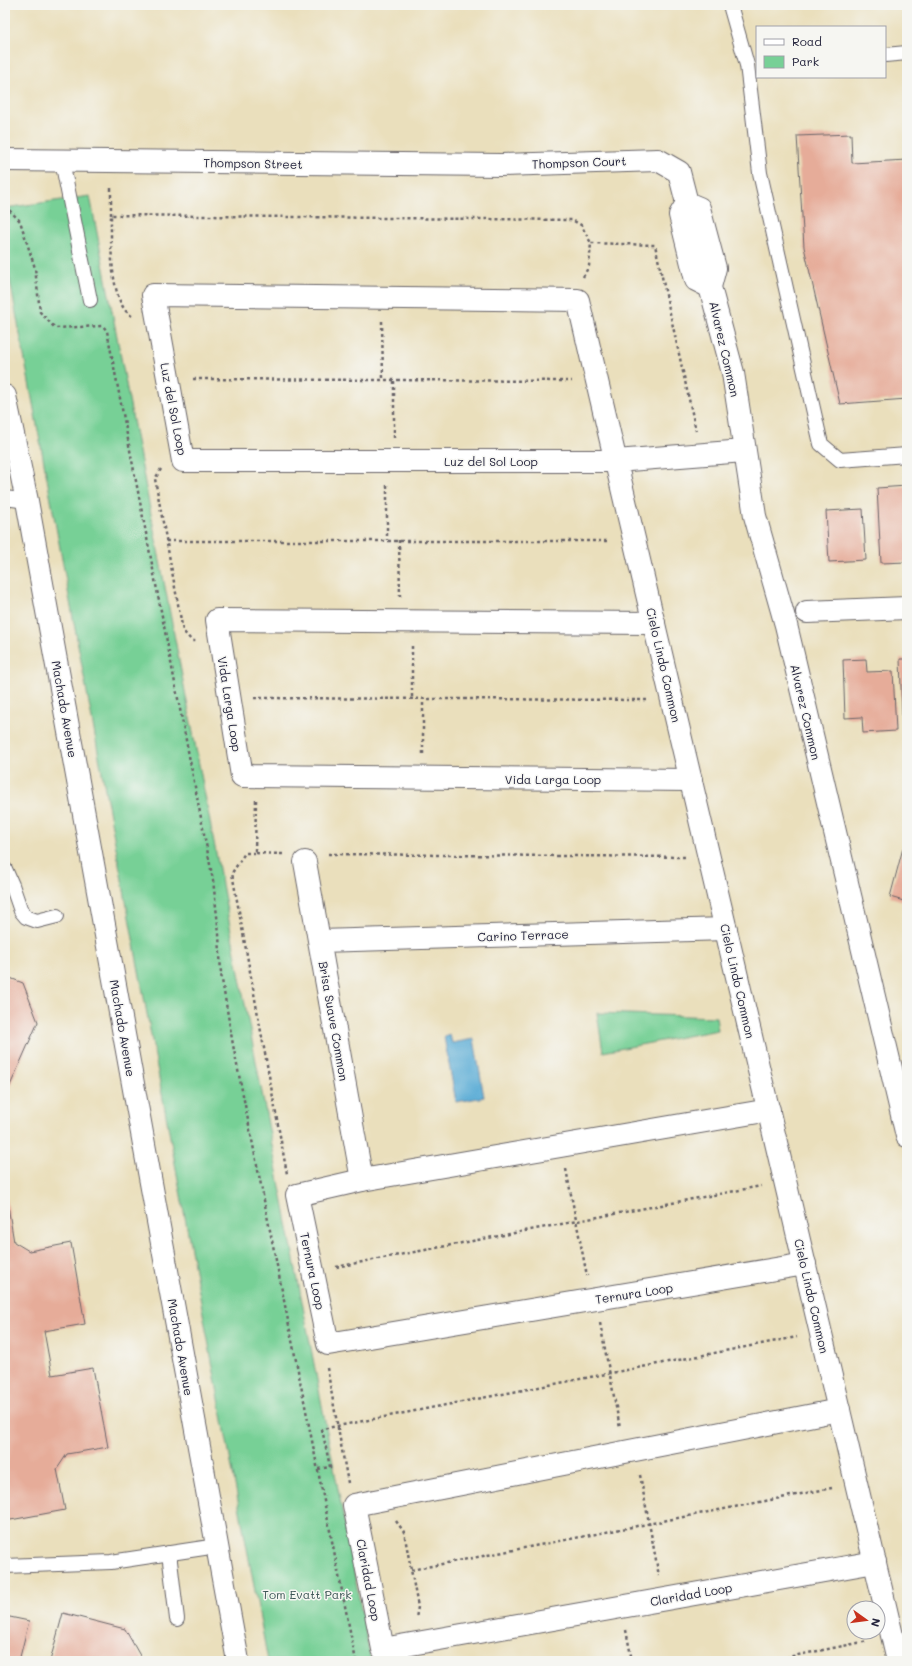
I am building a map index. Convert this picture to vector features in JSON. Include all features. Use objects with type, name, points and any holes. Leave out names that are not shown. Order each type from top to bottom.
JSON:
[{"type":"street","name":"Thompson Street","points":[[5,160],[501,165]]},
{"type":"street","name":"Thompson Court","points":[[501,165],[658,160],[679,172],[687,203]]},
{"type":"street","name":"Alvarez Common","points":[[687,203],[680,215],[696,280],[710,287],[733,373],[755,516],[786,625],[907,1136]]},
{"type":"street","name":"Luz del Sol Loop","points":[[574,300],[152,296],[183,461],[616,461],[744,451]]},
{"type":"street","name":"Cielo Lindo Common","points":[[574,300],[597,381],[856,1483],[898,1647]]},
{"type":"street","name":"Machado Avenue","points":[[5,396],[27,501],[238,1661]]},
{"type":"street","points":[[807,612],[907,608]]},
{"type":"street","name":"Vida Larga Loop","points":[[654,623],[217,620],[242,776],[691,780]]},
{"type":"street","name":"Brisa Suave Common","points":[[313,858],[320,941],[362,1180]]},
{"type":"street","name":"Carino Terrace","points":[[320,941],[726,929]]},
{"type":"street","points":[[297,1195],[362,1180],[769,1110]]},
{"type":"street","name":"Ternura Loop","points":[[297,1195],[328,1344],[805,1264]]},
{"type":"street","name":"Claridad Loop","points":[[839,1410],[354,1505],[382,1649],[875,1562]]},
{"type":"lane","points":[[730,5],[752,64],[760,173],[821,444],[840,460],[907,455]]},
{"type":"lane","points":[[886,55],[907,53]]},
{"type":"lane","points":[[62,161],[90,300]]},
{"type":"lane","points":[[5,498],[27,501]]},
{"type":"lane","points":[[5,869],[21,911],[26,917],[37,921],[57,916]]},
{"type":"lane","points":[[5,1566],[111,1562],[217,1546]]},
{"type":"lane","points":[[169,1553],[177,1619]]},
{"type":"path","points":[[111,161],[111,258],[120,304],[128,314],[158,327]]},
{"type":"path","points":[[5,206],[20,221],[35,268],[40,312],[55,328],[103,326],[106,331],[213,880],[219,934],[220,974],[233,1045],[356,1661]]},
{"type":"path","points":[[111,215],[572,220],[581,225],[591,243],[589,266],[574,300]]},
{"type":"path","points":[[591,243],[655,245],[696,432],[689,434]]},
{"type":"path","points":[[382,298],[383,380]]},
{"type":"path","points":[[168,379],[597,381]]},
{"type":"path","points":[[387,540],[394,380]]},
{"type":"path","points":[[179,440],[155,479],[183,631],[192,641],[221,645]]},
{"type":"path","points":[[399,540],[412,699]]},
{"type":"path","points":[[166,541],[634,541]]},
{"type":"path","points":[[230,698],[672,700]]},
{"type":"path","points":[[423,699],[423,778]]},
{"type":"path","points":[[255,853],[256,776]]},
{"type":"path","points":[[284,854],[245,854],[232,873],[288,1180],[297,1195]]},
{"type":"path","points":[[313,858],[709,857]]},
{"type":"path","points":[[561,1146],[610,1374],[649,1524],[663,1599]]},
{"type":"path","points":[[313,1272],[785,1181]]},
{"type":"path","points":[[318,1469],[330,1467],[322,1429],[821,1333]]},
{"type":"path","points":[[335,1343],[326,1362],[349,1486],[375,1501],[404,1532],[418,1607],[409,1644]]},
{"type":"path","points":[[411,1570],[856,1483]]},
{"type":"path","points":[[621,1607],[632,1661]]},
{"type":"path","points":[[768,1661],[898,1647]]},
{"type":"green space","name":"Tom Evatt Park","points":[[90,196],[371,1661],[268,1661],[5,254],[5,208]]},
{"type":"green space","points":[[597,1013],[716,1017],[718,1030],[603,1052]]},
{"type":"water","points":[[450,1035],[452,1043],[474,1039],[484,1097],[456,1102],[444,1037]]},
{"type":"building","points":[[851,134],[852,163],[907,160],[907,399],[840,404],[804,247],[797,136]]},
{"type":"building","points":[[907,486],[907,562],[881,563],[877,488]]},
{"type":"building","points":[[863,509],[866,560],[829,562],[826,511]]},
{"type":"building","points":[[866,659],[867,672],[893,671],[896,731],[863,733],[862,717],[845,718],[843,660]]},
{"type":"building","points":[[900,659],[907,659],[907,741],[903,741]]},
{"type":"building","points":[[903,848],[907,849],[907,902],[890,897]]},
{"type":"building","points":[[5,976],[23,983],[38,1022],[5,1097]]},
{"type":"building","points":[[7,1200],[14,1242],[29,1251],[71,1243],[85,1324],[44,1331],[52,1375],[93,1368],[108,1447],[67,1454],[57,1469],[65,1510],[5,1521],[5,1201]]},
{"type":"building","points":[[63,1613],[125,1629],[143,1661],[50,1661]]},
{"type":"building","points":[[5,1616],[29,1621],[19,1661],[5,1661]]}]
